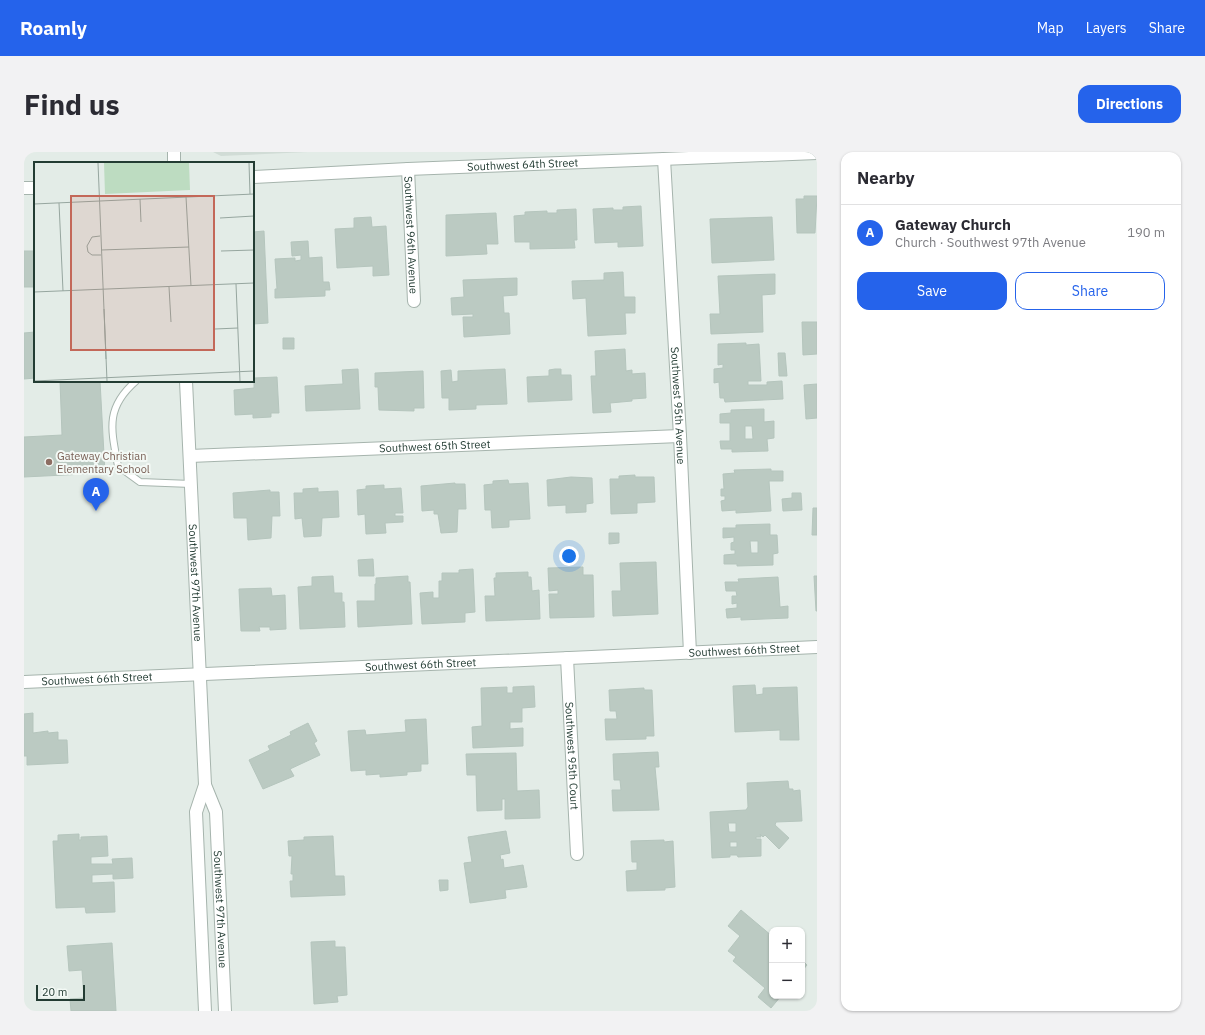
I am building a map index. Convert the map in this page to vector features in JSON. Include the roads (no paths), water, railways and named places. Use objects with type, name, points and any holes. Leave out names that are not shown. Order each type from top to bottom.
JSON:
[{"type":"street","name":"Southwest 64th Street","points":[[254,177],[408,169],[817,154]]},
{"type":"street","name":"Southwest 95th Avenue","points":[[664,159],[680,436],[690,653]]},
{"type":"street","name":"Southwest 96th Avenue","points":[[408,169],[414,301]]},
{"type":"street","name":"Southwest 97th Avenue","points":[[186,382],[205,785],[216,812],[225,1011]]},
{"type":"street","name":"Southwest 65th Street","points":[[190,456],[680,436]]},
{"type":"street","name":"Southwest 66th Street","points":[[24,682],[817,647]]},
{"type":"street","name":"Southwest 95th Court","points":[[567,658],[577,854]]},
{"type":"street","name":"Southwest 97th Avenue","points":[[205,785],[196,812],[206,1011]]},
{"type":"lane","points":[[135,382],[123,392],[115,408],[111,431],[118,466],[140,482],[191,484]]},
{"type":"place","name":"Gateway Christian Elementary School","points":[[49,462]]},
{"type":"place","name":"Gateway Church","points":[[96,511]]}]
